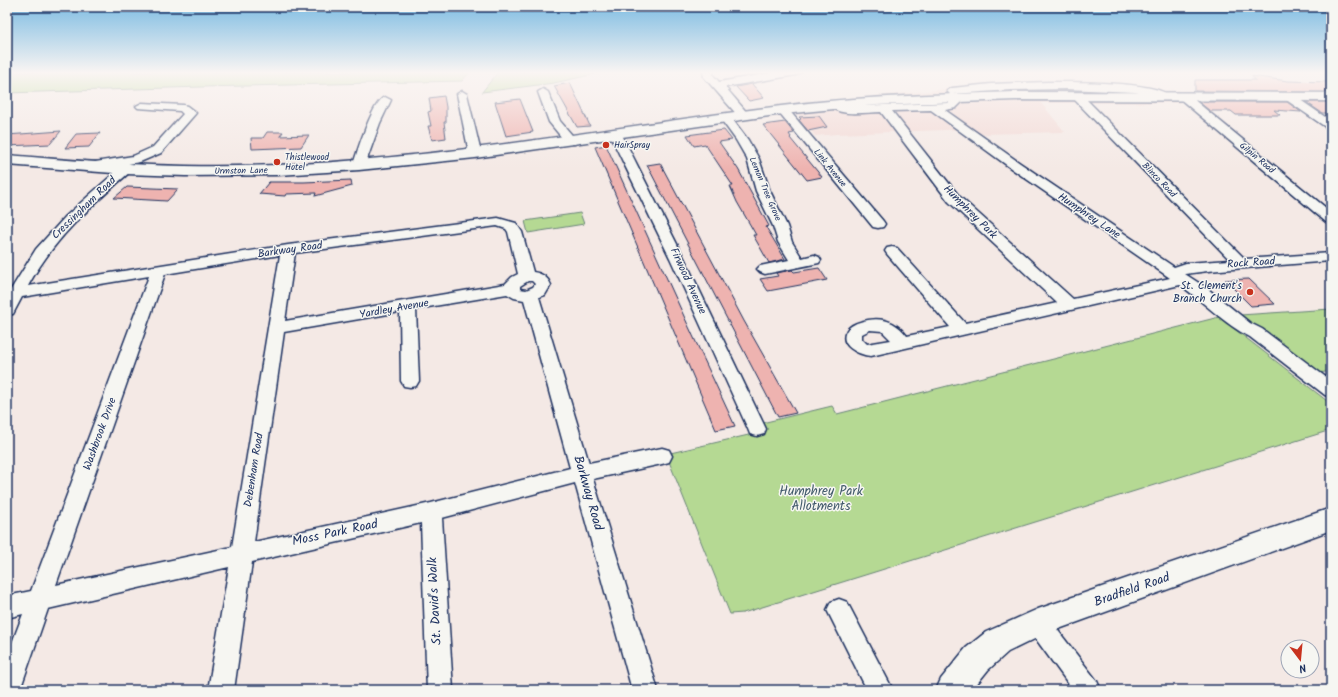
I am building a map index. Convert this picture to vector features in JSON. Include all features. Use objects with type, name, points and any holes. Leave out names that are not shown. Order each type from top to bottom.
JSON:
[{"type":"main road","name":"Urmston Lane","points":[[7,160],[126,169],[217,172],[359,165],[571,141],[743,115],[830,105]]},
{"type":"street","points":[[359,165],[374,123],[383,105]]},
{"type":"street","points":[[464,105],[475,153]]},
{"type":"street","points":[[548,105],[555,122],[571,141]]},
{"type":"street","points":[[734,105],[743,115]]},
{"type":"street","points":[[835,105],[840,108],[852,109],[884,108],[906,105]]},
{"type":"street","name":"Humphrey Lane","points":[[941,105],[1016,166],[1202,293],[1244,327],[1256,333],[1331,390]]},
{"type":"street","name":"Blinco Road","points":[[1085,105],[1241,263]]},
{"type":"street","name":"Gilpin Road","points":[[1193,105],[1331,219]]},
{"type":"street","points":[[1300,105],[1331,126]]},
{"type":"street","points":[[93,166],[136,160],[157,150],[190,113],[183,108],[142,106]]},
{"type":"street","name":"Humphrey Park","points":[[884,108],[954,199],[1069,305]]},
{"type":"street","name":"Link Avenue","points":[[783,110],[878,224]]},
{"type":"street","name":"Lemon Tree Grove","points":[[726,118],[742,140],[753,159],[764,191],[780,226],[785,242],[798,263]]},
{"type":"street","name":"Firwood Avenue","points":[[616,135],[677,258],[757,429]]},
{"type":"street","name":"Cressingham Road","points":[[7,310],[40,253],[56,234],[83,207],[126,169]]},
{"type":"street","name":"Barkway Road","points":[[17,292],[288,249],[502,222],[511,226],[515,232],[522,287],[582,474],[645,690]]},
{"type":"street","name":"Debenham Road","points":[[221,690],[288,249]]},
{"type":"street","points":[[892,250],[961,329]]},
{"type":"street","name":"Rock Road","points":[[1178,276],[1186,268],[1331,257]]},
{"type":"street","points":[[765,269],[814,260]]},
{"type":"street","name":"Washbrook Drive","points":[[7,690],[160,269]]},
{"type":"street","points":[[902,342],[1069,305],[1178,276]]},
{"type":"street","name":"Yardley Avenue","points":[[276,328],[522,287]]},
{"type":"street","points":[[408,306],[410,381]]},
{"type":"street","name":"Humphrey Lane","points":[[1244,327],[1250,335],[1331,397]]},
{"type":"street","name":"Moss Park Road","points":[[7,607],[241,553],[431,512],[582,474],[662,456]]},
{"type":"street","name":"St. David's Walk","points":[[431,512],[440,690]]},
{"type":"street","name":"Bradfield Road","points":[[952,690],[978,659],[998,642],[1038,623],[1331,519]]},
{"type":"street","points":[[839,610],[880,690]]},
{"type":"street","points":[[1038,623],[1088,690]]},
{"type":"shaded area","points":[[790,105],[1042,105],[1065,132],[980,134],[972,129],[815,136]]},
{"type":"green space","points":[[580,213],[584,224],[528,233],[525,221]]},
{"type":"green space","points":[[1331,309],[1331,371],[1319,373],[1240,315]]},
{"type":"green space","name":"Humphrey Park Allotments","points":[[1219,317],[1331,404],[1331,430],[743,613],[730,614],[666,454],[766,431],[762,423],[832,406],[837,414]]},
{"type":"building","points":[[430,105],[446,105],[446,122],[444,122],[446,138],[432,140],[428,126],[431,126],[428,112],[431,111]]},
{"type":"building","points":[[496,105],[522,105],[533,132],[506,136]]},
{"type":"building","points":[[564,105],[580,105],[590,126],[577,127]]},
{"type":"building","points":[[1202,105],[1291,105],[1301,112],[1274,110],[1280,115],[1236,115],[1231,111],[1210,111]]},
{"type":"building","points":[[1310,105],[1331,105],[1331,113],[1322,113]]},
{"type":"building","points":[[819,116],[827,127],[808,131],[799,120],[801,119],[799,117]]},
{"type":"building","points":[[785,122],[794,133],[789,134],[791,137],[790,138],[822,177],[807,180],[763,125]]},
{"type":"building","points":[[724,130],[732,140],[719,142],[738,169],[769,226],[766,227],[785,259],[769,263],[753,235],[756,235],[737,202],[730,186],[733,186],[705,144],[694,146],[687,135]]},
{"type":"building","points":[[61,131],[50,144],[7,146],[7,135]]},
{"type":"building","points":[[267,132],[283,132],[280,136],[309,135],[301,147],[252,149],[251,138],[263,138]]},
{"type":"building","points":[[100,133],[89,147],[65,148],[76,134]]},
{"type":"building","points":[[606,145],[735,426],[716,430],[595,147]]},
{"type":"building","points":[[660,163],[744,321],[796,413],[778,417],[647,165]]},
{"type":"building","points":[[351,180],[352,186],[315,196],[316,193],[286,194],[285,196],[259,194],[269,182]]},
{"type":"building","points":[[127,187],[178,189],[167,201],[114,198]]},
{"type":"building","points":[[819,268],[827,280],[768,291],[760,279],[778,276],[776,273],[792,270],[794,272]]},
{"type":"building","name":"St. Clement's Branch Church","points":[[1249,279],[1275,304],[1251,306],[1225,280]]},
{"type":"place","name":"HairSpray","points":[[606,145]]},
{"type":"place","name":"Thistlewood Hotel","points":[[277,162]]},
{"type":"place","name":"St. Clement's Branch Church","points":[[1250,292]]}]
